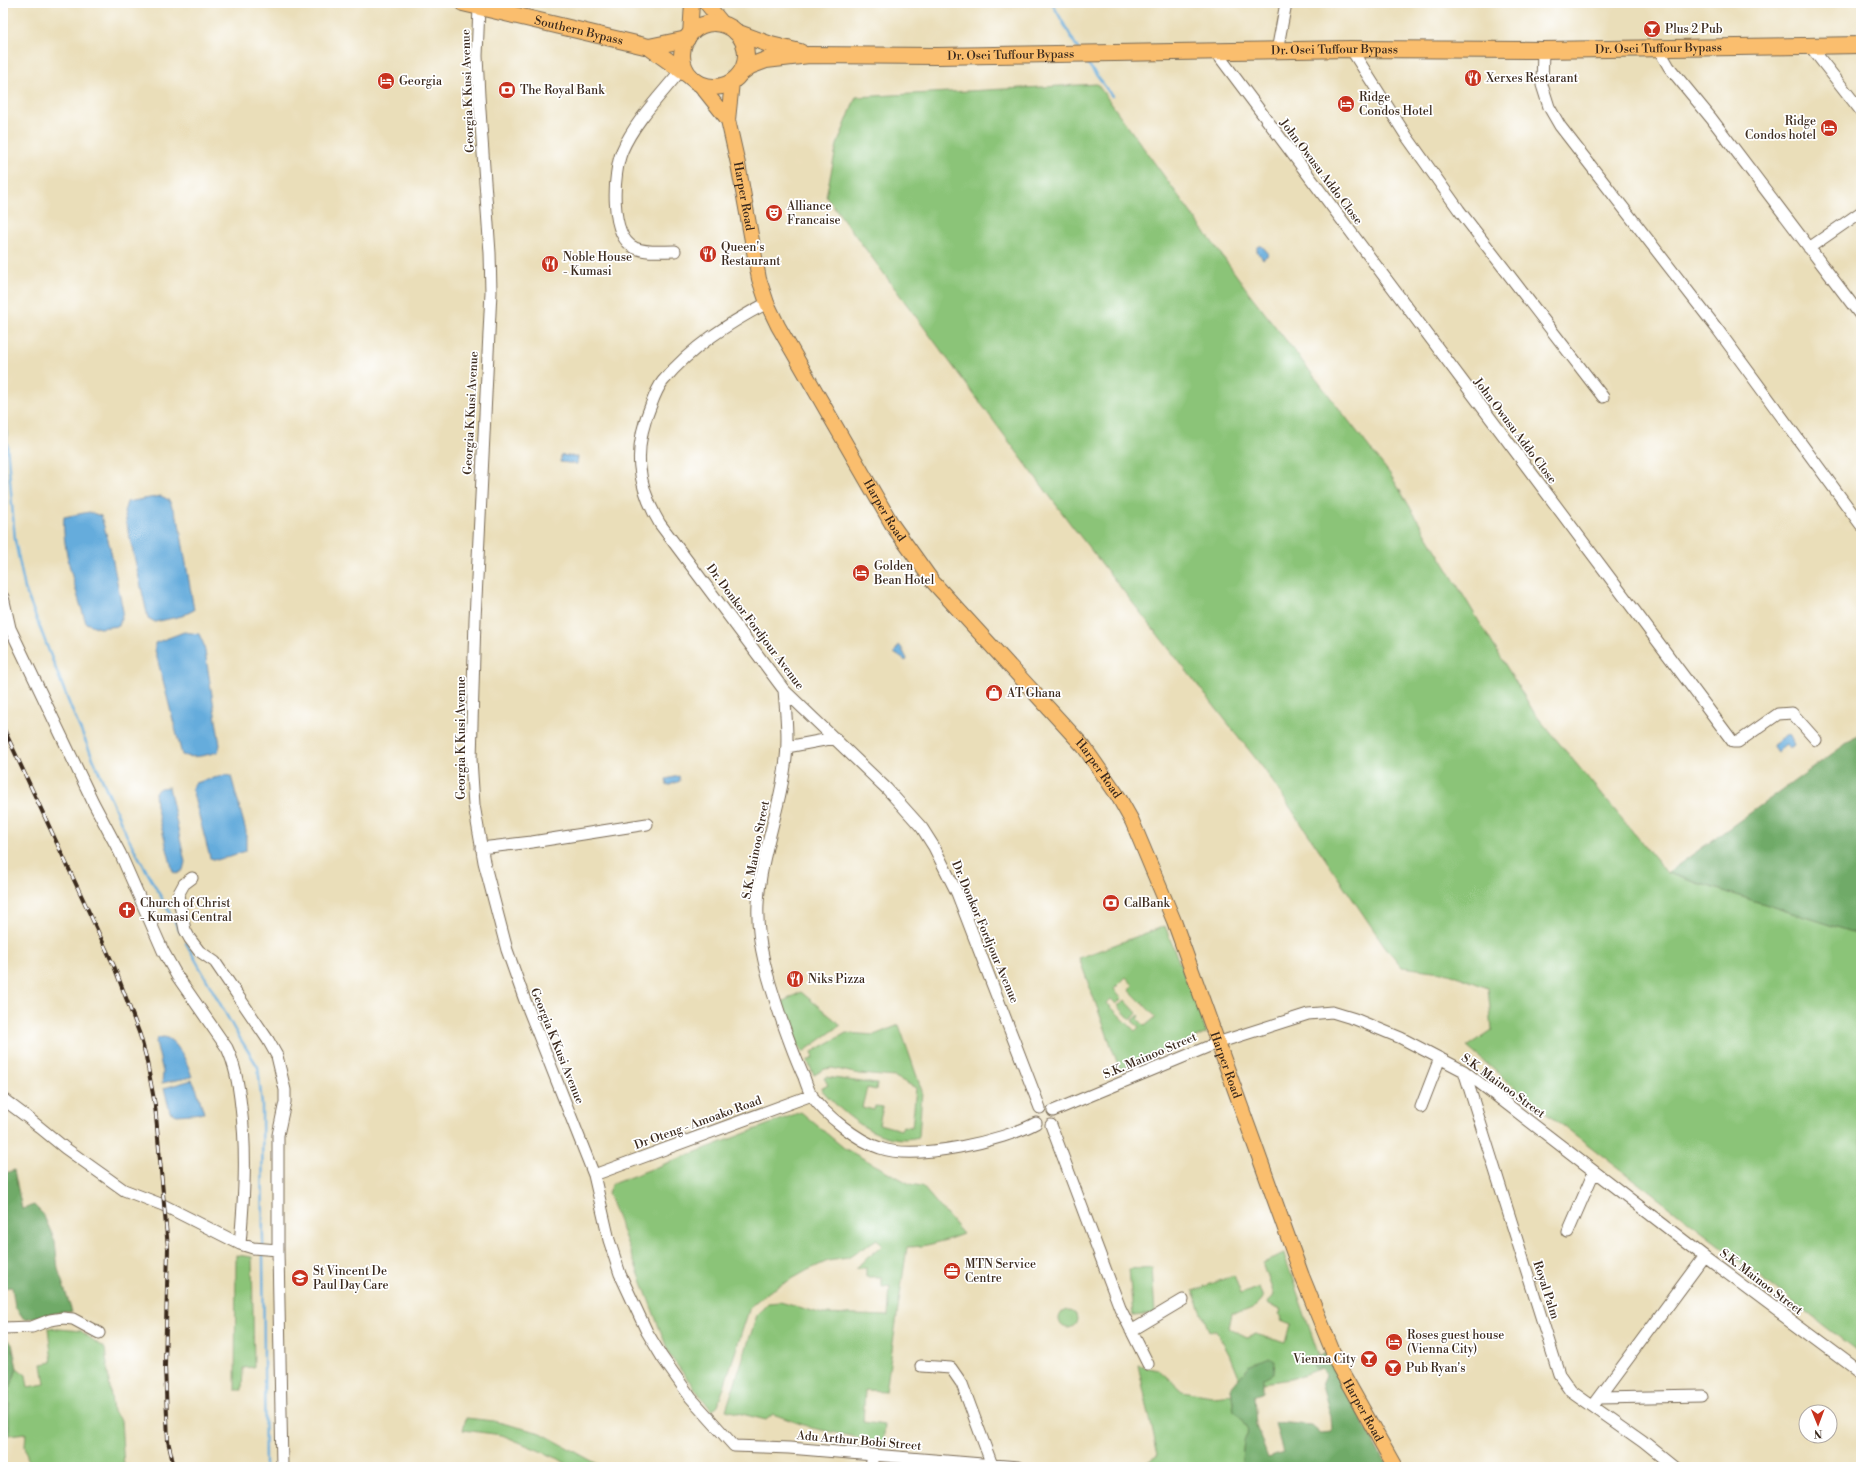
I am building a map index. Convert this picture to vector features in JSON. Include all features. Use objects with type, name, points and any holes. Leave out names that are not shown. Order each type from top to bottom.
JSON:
[{"type":"highway","name":"Southern Bypass","points":[[463,3],[649,47],[690,76]]},
{"type":"highway","points":[[714,24],[730,28],[741,37],[746,50],[746,58],[737,76],[724,86],[705,86],[690,76],[687,71],[683,59],[684,47],[688,37],[696,29],[705,25],[714,24]]},
{"type":"highway","name":"Dr. Osei Tuffour Bypass","points":[[730,28],[771,46],[809,55]]},
{"type":"highway","name":"Southern Bypass","points":[[649,47],[688,37]]},
{"type":"highway","name":"Dr. Osei Tuffour Bypass","points":[[737,76],[750,66],[766,60],[809,55],[937,56],[1351,49],[1544,50],[1861,45]]},
{"type":"main road","points":[[688,37],[692,3]]},
{"type":"main road","points":[[706,3],[730,28]]},
{"type":"main road","name":"Harper Road","points":[[690,76],[728,120]]},
{"type":"main road","name":"Harper Road","points":[[737,76],[728,120],[738,164],[759,278],[767,303],[778,326],[874,494],[893,526],[919,564],[933,582],[1084,747],[1118,796],[1132,821],[1174,921],[1302,1276],[1336,1360],[1367,1419],[1396,1467]]},
{"type":"street","points":[[1277,51],[1286,3]]},
{"type":"street","name":"Georgia K Kusi Avenue","points":[[479,7],[478,74],[490,253],[491,292],[474,619],[471,751],[474,805],[481,848],[508,950],[524,998],[594,1175],[608,1240],[620,1274],[637,1312],[662,1356],[691,1398],[710,1420]]},
{"type":"street","points":[[1810,46],[1861,111]]},
{"type":"street","points":[[1658,48],[1669,66],[1711,118],[1861,316]]},
{"type":"street","points":[[1351,49],[1407,137],[1459,210],[1602,397]]},
{"type":"street","points":[[1544,50],[1542,85],[1550,107],[1560,126],[1718,330],[1861,525]]},
{"type":"street","name":"John Owusu Addo Close","points":[[1216,52],[1733,742],[1738,742],[1778,714],[1786,713],[1792,713],[1816,740]]},
{"type":"street","points":[[674,251],[648,251],[635,248],[627,242],[617,219],[616,175],[622,151],[636,126],[690,76]]},
{"type":"street","points":[[1809,248],[1861,212]]},
{"type":"street","name":"Dr. Donkor Fordjour Avenue","points":[[767,303],[730,323],[684,359],[662,382],[646,416],[639,445],[640,472],[648,502],[660,524],[784,690],[887,789],[922,828],[934,847],[957,892],[1040,1108]]},
{"type":"street","points":[[3,597],[10,628],[93,802],[123,859],[163,951],[177,976],[227,1048],[233,1061],[240,1100],[246,1164],[240,1244]]},
{"type":"street","name":"S.K. Mainoo Street","points":[[784,690],[787,747],[783,781],[767,846],[758,912],[761,948],[769,982],[794,1055],[812,1096],[830,1116],[862,1140],[881,1148],[904,1153],[954,1148],[988,1141],[1021,1130],[1036,1123]]},
{"type":"street","points":[[787,747],[835,738]]},
{"type":"street","points":[[481,848],[532,842],[647,824]]},
{"type":"street","points":[[192,878],[184,884],[178,895],[186,930],[199,951],[214,962],[257,1024],[277,1056],[285,1090],[285,1102],[278,1135],[274,1249],[282,1467]]},
{"type":"street","name":"S.K. Mainoo Street","points":[[1053,1111],[1217,1043],[1308,1014],[1332,1012],[1355,1019],[1401,1038],[1464,1072],[1704,1256],[1861,1372]]},
{"type":"street","points":[[1421,1107],[1440,1058]]},
{"type":"street","name":"Royal Palm","points":[[1464,1072],[1559,1374],[1571,1391],[1596,1402],[1674,1467]]},
{"type":"street","name":"Dr Oteng - Amoako Road","points":[[594,1175],[812,1096]]},
{"type":"street","points":[[3,1099],[65,1148],[124,1190],[163,1205],[240,1244],[253,1248],[274,1249]]},
{"type":"street","points":[[1040,1108],[1049,1108],[1053,1111],[1055,1118],[1051,1125],[1044,1127],[1036,1123],[1034,1120],[1035,1112],[1040,1108]]},
{"type":"street","points":[[1051,1125],[1100,1256],[1131,1331],[1148,1364]]},
{"type":"street","points":[[1568,1232],[1594,1172]]},
{"type":"street","points":[[1596,1402],[1704,1256]]},
{"type":"street","points":[[1131,1331],[1183,1300]]},
{"type":"street","points":[[3,1328],[32,1327],[50,1320],[63,1318],[73,1319],[99,1333]]},
{"type":"street","points":[[921,1366],[951,1368],[962,1384],[992,1465]]},
{"type":"street","points":[[1596,1402],[1702,1396]]},
{"type":"street","name":"Adu Arthur Bobi Street","points":[[710,1420],[734,1446],[789,1448],[1018,1467]]},
{"type":"street","points":[[871,1467],[874,1455]]},
{"type":"green space","points":[[1097,84],[1250,294],[1390,474],[1535,714],[1667,873],[1861,935],[1861,1354],[1531,1101],[1467,1047],[1492,1030],[1488,988],[1449,973],[1402,967],[1384,945],[1264,769],[1072,526],[826,196],[837,145],[856,97]]},
{"type":"green space","points":[[1861,733],[1861,935],[1667,873]]},
{"type":"green space","points":[[1165,926],[1207,1033],[1120,1070],[1079,958]],"holes":[[[1126,977],[1133,985],[1129,990],[1156,1017],[1145,1026],[1138,1019],[1140,1016],[1139,1015],[1132,1021],[1139,1027],[1135,1031],[1107,1003],[1111,999],[1116,1004],[1122,998],[1114,989]]]},
{"type":"green space","points":[[801,992],[841,1025],[803,1052],[798,1045],[780,1003]]},
{"type":"green space","points":[[1125,1000],[1137,1013],[1131,1020],[1118,1006]]},
{"type":"green space","points":[[899,1025],[922,1091],[919,1137],[905,1139],[891,1138],[864,1127],[852,1119],[821,1089],[828,1085],[824,1078],[826,1077],[877,1084],[876,1090],[867,1088],[862,1107],[874,1110],[875,1106],[883,1107],[879,1124],[901,1130],[903,1126],[912,1127],[916,1088],[895,1077],[859,1074],[832,1068],[825,1069],[814,1075],[807,1061],[814,1058],[812,1052],[846,1033],[874,1035]]},
{"type":"green space","points":[[801,1112],[844,1148],[910,1184],[922,1186],[963,1234],[935,1243],[907,1247],[886,1391],[865,1390],[863,1422],[885,1425],[883,1443],[812,1428],[773,1414],[766,1420],[726,1410],[757,1315],[768,1303],[780,1302],[823,1314],[888,1316],[890,1286],[882,1287],[882,1277],[866,1277],[866,1268],[855,1268],[882,1246],[877,1239],[848,1258],[828,1261],[808,1270],[765,1294],[750,1307],[718,1405],[712,1411],[670,1356],[608,1193],[612,1184]]},
{"type":"green space","points":[[14,1170],[22,1209],[34,1205],[43,1214],[55,1241],[58,1269],[72,1312],[62,1312],[24,1319],[15,1307],[12,1287],[3,1288],[3,1174]]},
{"type":"green space","points":[[1284,1254],[1319,1356],[1315,1359],[1314,1367],[1316,1370],[1291,1379],[1263,1383],[1263,1379],[1249,1366],[1239,1379],[1229,1354],[1216,1331],[1209,1331],[1193,1291],[1234,1275],[1241,1294],[1259,1287],[1263,1298],[1257,1305],[1249,1309],[1232,1313],[1229,1328],[1247,1337],[1255,1334],[1286,1343],[1291,1324],[1281,1320],[1282,1317],[1279,1315],[1281,1310],[1269,1305],[1268,1303],[1274,1295],[1263,1263]]},
{"type":"green space","points":[[236,1255],[252,1257],[254,1367],[243,1368],[242,1390],[235,1390]]},
{"type":"green space","points":[[1152,1267],[1155,1314],[1133,1316],[1129,1269]]},
{"type":"green space","points":[[1068,1310],[1074,1313],[1077,1319],[1074,1325],[1068,1328],[1062,1325],[1059,1319],[1062,1313]]},
{"type":"green space","points":[[48,1328],[81,1331],[105,1349],[113,1412],[121,1420],[124,1467],[34,1467],[29,1465],[25,1446],[26,1433],[9,1435],[9,1391],[17,1368],[26,1375],[28,1387],[45,1384],[42,1364],[52,1362]]},
{"type":"green space","points":[[3,1336],[12,1344],[17,1368],[9,1391],[9,1435],[3,1435]]},
{"type":"green space","points":[[1326,1353],[1388,1467],[1241,1467],[1244,1440],[1249,1430],[1243,1420],[1234,1411],[1231,1388],[1249,1366],[1269,1358],[1275,1361],[1274,1373],[1263,1379],[1263,1391],[1254,1396],[1256,1426],[1268,1458],[1283,1453],[1275,1422],[1311,1425],[1320,1433],[1332,1432],[1331,1417],[1322,1385],[1326,1376],[1321,1368],[1316,1370],[1314,1367],[1315,1359]]},
{"type":"green space","points":[[1138,1365],[1158,1369],[1182,1391],[1212,1396],[1232,1394],[1234,1411],[1243,1419],[1249,1430],[1244,1440],[1241,1467],[1140,1467],[1158,1455]]},
{"type":"green space","points":[[466,1418],[494,1421],[541,1433],[603,1467],[571,1467],[559,1459],[502,1435],[463,1430]]},
{"type":"water","points":[[1259,246],[1262,246],[1269,254],[1263,259],[1257,251]]},
{"type":"water","points":[[561,455],[578,457],[577,464],[560,462]]},
{"type":"water","points":[[161,496],[169,500],[179,523],[194,610],[182,616],[155,622],[148,618],[124,512],[127,502]]},
{"type":"water","points":[[89,512],[101,516],[110,547],[123,611],[119,626],[99,628],[86,623],[70,570],[65,542],[64,517]]},
{"type":"water","points":[[184,632],[199,634],[204,645],[220,745],[218,752],[191,757],[182,755],[155,650],[155,643]]},
{"type":"water","points":[[899,645],[907,659],[906,661],[894,653]]},
{"type":"water","points":[[1787,735],[1790,736],[1794,745],[1789,749],[1786,745],[1777,752],[1772,745]]},
{"type":"water","points":[[225,775],[231,776],[246,831],[246,851],[217,860],[210,858],[192,789],[195,783]]},
{"type":"water","points":[[679,776],[680,781],[667,786],[666,779]]},
{"type":"water","points":[[169,787],[185,862],[183,870],[177,874],[173,872],[156,806],[155,792],[160,788]]},
{"type":"water","points":[[164,1037],[174,1043],[182,1053],[192,1077],[162,1083],[163,1072],[156,1042],[157,1038]]},
{"type":"water","points":[[192,1080],[197,1090],[204,1113],[177,1115],[170,1112],[164,1088]]},
{"type":"waterway","points":[[1052,3],[1078,49]]},
{"type":"waterway","points":[[1085,60],[1112,96]]},
{"type":"waterway","points":[[3,397],[15,540],[25,589],[71,708],[127,836],[181,933]]},
{"type":"waterway","points":[[186,943],[236,1032],[258,1067],[262,1105],[263,1247]]},
{"type":"waterway","points":[[263,1252],[265,1467]]},
{"type":"railway","points":[[3,727],[114,966],[140,1035],[146,1057],[155,1105],[168,1248],[165,1366],[168,1441],[174,1467]]},
{"type":"place","name":"Plus 2 Pub","points":[[1652,29]]},
{"type":"place","name":"Xerxes Restarant","points":[[1473,78]]},
{"type":"place","name":"Georgia","points":[[386,81]]},
{"type":"place","name":"The Royal Bank","points":[[507,90]]},
{"type":"place","name":"Ridge Condos Hotel","points":[[1346,104]]},
{"type":"place","name":"Ridge Condos hotel","points":[[1829,128]]},
{"type":"place","name":"Alliance Francaise","points":[[774,213]]},
{"type":"place","name":"Queen's Restaurant","points":[[708,254]]},
{"type":"place","name":"Noble House - Kumasi","points":[[550,264]]},
{"type":"place","name":"Golden Bean Hotel","points":[[861,573]]},
{"type":"place","name":"AT Ghana","points":[[994,693]]},
{"type":"place","name":"CalBank","points":[[1111,903]]},
{"type":"place","name":"Church of Christ - Kumasi Central","points":[[127,910]]},
{"type":"place","name":"Niks Pizza","points":[[795,979]]},
{"type":"place","name":"MTN Service Centre","points":[[952,1271]]},
{"type":"place","name":"St Vincent De Paul Day Care","points":[[300,1278]]},
{"type":"place","name":"Roses guest house (Vienna City)","points":[[1394,1342]]},
{"type":"place","name":"Vienna City","points":[[1369,1359]]},
{"type":"place","name":"Pub Ryan's","points":[[1393,1368]]}]
